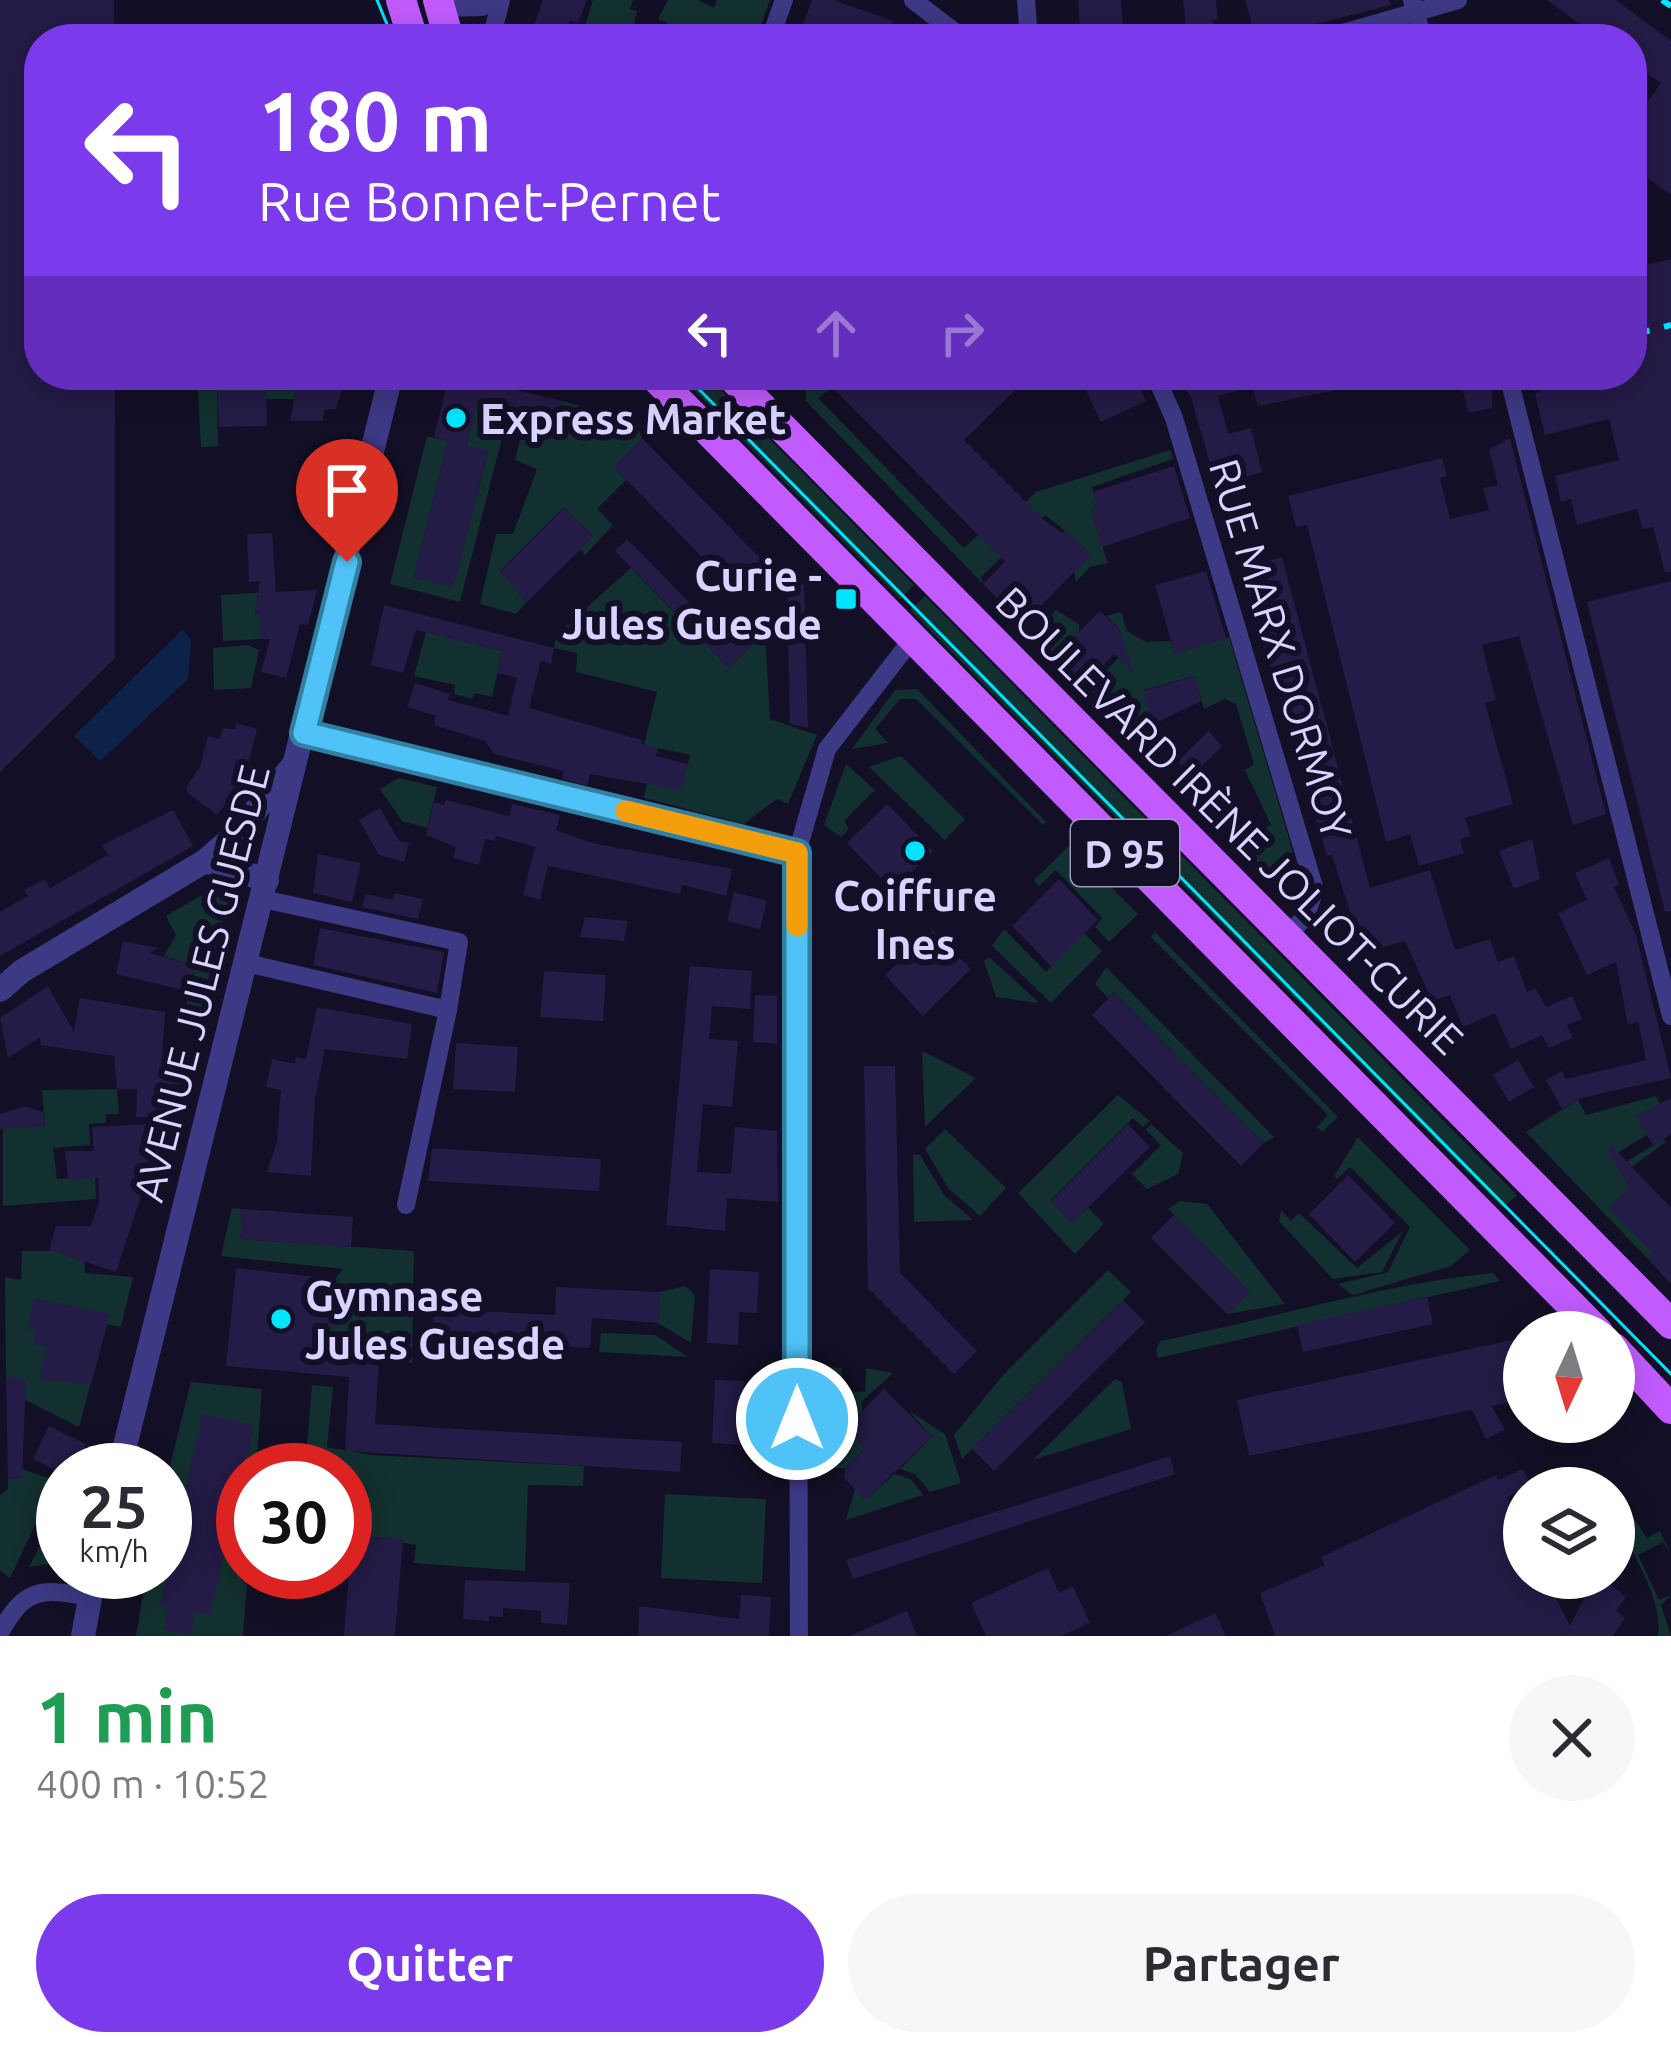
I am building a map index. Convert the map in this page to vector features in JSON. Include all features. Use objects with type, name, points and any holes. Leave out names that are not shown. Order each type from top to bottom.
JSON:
[{"type":"main road","name":"D 95","points":[[668,390],[1577,1311]]},
{"type":"main road","name":"BOULEVARD IRÈNE JOLIOT-CURIE","points":[[745,390],[1671,1324]]},
{"type":"main road","points":[[1635,1367],[1668,1398]]},
{"type":"street","points":[[439,4],[500,0]]},
{"type":"street","points":[[913,0],[944,24]]},
{"type":"street","points":[[1364,24],[1414,6],[1458,0]]},
{"type":"street","name":"AVENUE JULES GUESDE","points":[[126,1443],[387,390]]},
{"type":"street","name":"RUE MARX DORMOY","points":[[1161,390],[1180,438],[1316,890],[1306,917],[1286,937]]},
{"type":"street","points":[[1512,390],[1671,1016]]},
{"type":"street","points":[[799,1636],[797,853],[827,749],[913,638]]},
{"type":"street","points":[[304,733],[797,853]]},
{"type":"street","points":[[0,990],[90,928],[206,861],[236,834],[298,761]]},
{"type":"street","points":[[236,834],[275,849]]},
{"type":"street","points":[[206,861],[265,889],[459,942],[406,1205]]},
{"type":"street","points":[[246,963],[448,1010]]},
{"type":"street","points":[[0,1633],[15,1605],[36,1594]]},
{"type":"street","points":[[83,1636],[90,1599]]},
{"type":"green space","points":[[593,0],[633,0],[634,24],[586,24]]},
{"type":"green space","points":[[668,0],[698,0],[714,8],[717,0],[770,0],[761,24],[667,24],[658,19]]},
{"type":"green space","points":[[198,390],[296,390],[294,399],[266,399],[265,391],[217,392],[218,446],[201,447]]},
{"type":"green space","points":[[479,390],[503,390],[494,422],[505,426],[460,602],[390,584],[427,436],[448,441],[414,577],[453,586],[488,452],[467,445]]},
{"type":"green space","points":[[694,390],[721,390],[914,585],[900,599]]},
{"type":"green space","points":[[806,390],[828,390],[818,398],[964,548],[979,534],[987,540],[1036,492],[1170,450],[1173,459],[1092,487],[1097,503],[1091,512],[1108,563],[1090,567],[1076,582],[1068,533],[1045,515],[981,577],[983,584],[806,401]]},
{"type":"green space","points":[[562,401],[634,420],[642,438],[614,466],[626,480],[597,509],[613,525],[585,555],[580,549],[593,536],[564,507],[500,571],[527,602],[516,614],[480,604],[496,534],[513,534],[537,469],[515,460],[523,429],[554,435]]},
{"type":"green space","points":[[631,568],[729,668],[765,631],[770,719],[817,735],[788,804],[777,799],[744,824],[644,798],[647,782],[681,789],[690,755],[644,745],[657,692],[576,672],[577,653],[554,648],[557,634]]},
{"type":"green space","points":[[258,593],[255,612],[265,616],[261,639],[223,641],[221,595]]},
{"type":"green space","points":[[925,596],[1517,1195],[1503,1208],[910,610]]},
{"type":"green space","points":[[1056,610],[1079,624],[1079,632],[1056,655],[1033,633]]},
{"type":"green space","points":[[1121,612],[1127,631],[1146,642],[1171,641],[1175,654],[1229,637],[1293,852],[1265,870],[1244,849],[1249,835],[1271,825],[1245,770],[1254,764],[1236,704],[1225,699],[1204,709],[1194,676],[1144,690],[1152,722],[1128,730],[1085,684],[1096,672],[1101,676],[1126,650],[1119,629],[1107,616]]},
{"type":"green space","points":[[426,632],[502,651],[492,697],[475,693],[472,699],[454,694],[455,685],[414,676]]},
{"type":"green space","points":[[248,645],[259,650],[251,688],[214,690],[213,648]]},
{"type":"green space","points":[[917,689],[1046,822],[1043,825],[916,699],[900,699],[875,729],[888,743],[852,749],[895,690]]},
{"type":"green space","points":[[901,756],[965,819],[945,840],[869,767]]},
{"type":"green space","points":[[846,764],[875,790],[844,821],[849,829],[841,837],[824,825]]},
{"type":"green space","points":[[399,778],[437,787],[427,828],[402,821],[380,789]]},
{"type":"green space","points":[[1069,846],[1138,914],[1109,942],[1095,927],[1102,918],[1056,870],[1039,886],[1034,880]]},
{"type":"green space","points":[[214,888],[228,901],[199,1016],[185,1013],[195,966],[164,956],[176,935],[166,916]]},
{"type":"green space","points":[[1004,929],[1046,972],[1084,933],[1102,951],[1051,1003],[992,946]]},
{"type":"green space","points":[[1155,932],[1338,1117],[1322,1132],[1317,1127],[1328,1115],[1151,937]]},
{"type":"green space","points":[[989,957],[1036,1003],[996,997],[984,961]]},
{"type":"green space","points":[[1106,967],[1274,1137],[1264,1143],[1114,992],[1108,998],[1095,984]]},
{"type":"green space","points":[[922,1051],[976,1078],[925,1127]]},
{"type":"green space","points":[[117,1089],[119,1114],[106,1114],[106,1123],[89,1124],[90,1145],[53,1148],[57,1179],[95,1177],[96,1199],[3,1206],[3,1128],[45,1126],[42,1090]]},
{"type":"green space","points":[[1118,1095],[1150,1121],[1143,1127],[1133,1118],[1051,1200],[1072,1222],[1088,1208],[1104,1224],[1075,1254],[1018,1193]]},
{"type":"green space","points":[[1656,1096],[1669,1121],[1611,1157],[1618,1167],[1663,1139],[1666,1142],[1626,1171],[1645,1181],[1609,1208],[1654,1254],[1648,1259],[1526,1132],[1578,1100],[1586,1115]]},
{"type":"green space","points":[[1151,1124],[1183,1153],[1178,1174],[1147,1189],[1132,1174],[1161,1145],[1146,1130]]},
{"type":"green space","points":[[945,1129],[1006,1188],[980,1216],[949,1189],[925,1149]]},
{"type":"green space","points":[[1358,1137],[1470,1250],[1451,1266],[1353,1295],[1338,1284],[1388,1272],[1410,1227],[1350,1167],[1337,1179],[1334,1176]]},
{"type":"green space","points":[[913,1154],[920,1155],[944,1195],[973,1220],[914,1222]]},
{"type":"green space","points":[[1180,1201],[1207,1204],[1285,1304],[1227,1314],[1249,1292],[1168,1209]]},
{"type":"green space","points":[[232,1208],[242,1209],[241,1239],[414,1251],[412,1363],[327,1359],[335,1279],[343,1269],[221,1256]]},
{"type":"green space","points":[[1281,1210],[1291,1221],[1299,1213],[1357,1268],[1403,1231],[1382,1272],[1333,1279],[1279,1221]]},
{"type":"green space","points":[[22,1251],[84,1251],[85,1273],[133,1277],[121,1327],[107,1324],[79,1427],[25,1400],[18,1379],[6,1378],[5,1277],[21,1280]]},
{"type":"green space","points":[[1108,1270],[1131,1292],[962,1459],[954,1435],[1004,1374]]},
{"type":"green space","points":[[1493,1273],[1500,1281],[1158,1358],[1156,1350],[1160,1341],[1325,1303]]},
{"type":"green space","points":[[685,1286],[695,1295],[691,1343],[658,1323],[660,1292]]},
{"type":"green space","points":[[601,1333],[655,1335],[688,1357],[599,1352]]},
{"type":"green space","points":[[817,1367],[842,1368],[842,1391],[865,1392],[866,1368],[893,1373],[862,1401],[864,1449],[845,1468],[817,1469]]},
{"type":"green space","points":[[1115,1379],[1122,1382],[1131,1429],[1033,1460]]},
{"type":"green space","points":[[191,1382],[262,1389],[258,1443],[216,1443],[216,1599],[246,1599],[243,1636],[136,1636],[142,1599],[192,1599],[192,1443],[176,1443]]},
{"type":"green space","points":[[312,1385],[333,1387],[327,1443],[307,1443]]},
{"type":"green space","points":[[909,1411],[945,1434],[961,1483],[930,1492],[915,1474],[900,1469],[932,1437]]},
{"type":"green space","points":[[372,1455],[584,1466],[583,1486],[528,1485],[525,1571],[414,1563],[416,1545],[372,1538]]},
{"type":"green space","points":[[8,1464],[36,1474],[36,1523],[10,1578],[0,1570],[0,1495],[8,1489]]},
{"type":"green space","points":[[895,1474],[912,1480],[923,1495],[846,1520],[855,1489],[865,1499]]},
{"type":"green space","points":[[665,1494],[766,1499],[762,1583],[661,1578]]},
{"type":"green space","points":[[1635,1520],[1647,1538],[1660,1531],[1671,1554],[1663,1542],[1638,1555],[1659,1600],[1671,1595],[1661,1605],[1671,1636],[1658,1636],[1658,1617],[1635,1555]]},
{"type":"water","points":[[183,629],[191,641],[188,679],[100,761],[74,736]]},
{"type":"building","points":[[0,0],[114,0],[114,24],[24,24],[24,390],[115,390],[115,658],[0,772]]},
{"type":"building","points":[[543,0],[587,0],[578,23],[535,24]]},
{"type":"building","points":[[812,0],[834,0],[893,21],[892,24],[803,24]]},
{"type":"building","points":[[1078,0],[1121,0],[1123,24],[1080,24]]},
{"type":"building","points":[[1183,0],[1216,0],[1218,20],[1212,20],[1213,24],[1186,24]]},
{"type":"building","points":[[1245,0],[1389,0],[1391,5],[1316,24],[1252,24]]},
{"type":"building","points":[[1547,0],[1616,0],[1671,41],[1671,195],[1647,178],[1647,103],[1661,83],[1647,73],[1647,24],[1580,24]]},
{"type":"building","points":[[1671,259],[1671,572],[1665,572],[1653,527],[1643,529],[1637,509],[1577,525],[1571,499],[1561,502],[1555,476],[1619,460],[1609,419],[1545,435],[1535,394],[1541,390],[1647,390],[1647,265]]},
{"type":"building","points":[[296,390],[342,390],[336,409],[324,410],[323,421],[290,421]]},
{"type":"building","points":[[445,390],[517,390],[562,401],[557,418],[478,398],[467,445],[488,451],[453,587],[414,578],[448,441],[434,437]]},
{"type":"building","points":[[835,390],[1016,390],[964,440],[1045,521],[1062,533],[1065,530],[1092,554],[1023,624],[983,584],[1005,562]]},
{"type":"building","points":[[1086,390],[1140,390],[1146,401],[1101,422]]},
{"type":"building","points":[[1186,390],[1238,390],[1218,396],[1228,434],[1251,428],[1262,472],[1237,479],[1240,494],[1220,498]]},
{"type":"building","points":[[1253,390],[1336,390],[1258,406]]},
{"type":"building","points":[[1462,390],[1493,390],[1492,408],[1469,413]]},
{"type":"building","points":[[217,391],[266,391],[267,426],[219,427]]},
{"type":"building","points":[[642,438],[771,569],[741,597],[613,466]]},
{"type":"building","points":[[1510,438],[1606,814],[1573,825],[1519,636],[1482,645],[1496,700],[1485,703],[1513,804],[1465,818],[1471,836],[1460,839],[1464,853],[1419,866],[1410,834],[1386,842],[1307,525],[1296,527],[1288,496],[1442,458],[1447,476],[1440,478],[1450,519],[1489,510],[1483,488],[1498,485],[1489,449]]},
{"type":"building","points":[[1174,466],[1190,518],[1102,547],[1091,511],[1097,503],[1093,492]]},
{"type":"building","points":[[565,507],[593,537],[527,602],[500,572]]},
{"type":"building","points":[[272,533],[276,592],[317,590],[308,625],[300,624],[286,678],[261,672],[270,639],[261,639],[260,614],[255,613],[260,581],[249,582],[247,534]]},
{"type":"building","points":[[627,539],[729,643],[753,620],[765,631],[729,668],[615,551]]},
{"type":"building","points":[[1282,557],[1370,888],[1430,870],[1455,950],[1490,939],[1498,962],[1514,956],[1527,992],[1535,988],[1546,1007],[1572,996],[1582,1019],[1567,1025],[1573,1038],[1549,1048],[1542,1035],[1511,1049],[1495,1013],[1463,1027],[1450,995],[1432,1001],[1405,941],[1363,953],[1332,855],[1327,856],[1241,569]]},
{"type":"building","points":[[1206,571],[1226,638],[1175,654],[1155,585]]},
{"type":"building","points":[[1671,581],[1671,911],[1665,912],[1587,602]]},
{"type":"building","points":[[787,584],[804,584],[808,728],[790,724]]},
{"type":"building","points":[[384,605],[554,648],[551,664],[541,660],[529,708],[642,740],[641,744],[658,748],[656,756],[688,764],[681,790],[590,774],[587,786],[562,779],[564,771],[494,754],[485,741],[434,725],[436,716],[407,707],[415,683],[450,694],[448,700],[508,716],[517,678],[497,673],[502,651],[416,630],[403,673],[371,665]]},
{"type":"building","points":[[1100,611],[1119,629],[1134,673],[1114,654],[1085,684],[1056,655]]},
{"type":"building","points":[[1195,676],[1201,701],[1152,725],[1143,691]]},
{"type":"building","points":[[236,723],[257,729],[244,780],[217,815],[187,792],[187,786],[200,767],[208,736],[220,739],[223,728],[235,729]]},
{"type":"building","points":[[1209,731],[1222,747],[1191,776],[1177,762]]},
{"type":"building","points":[[446,800],[509,816],[512,804],[560,815],[556,830],[592,843],[732,869],[726,896],[682,885],[680,894],[548,866],[540,900],[523,895],[535,847],[496,836],[495,841],[485,839],[479,865],[453,858],[456,847],[426,835],[434,802],[444,805]]},
{"type":"building","points":[[887,804],[933,851],[893,890],[847,843]]},
{"type":"building","points":[[380,808],[399,841],[409,843],[404,862],[379,855],[359,820]]},
{"type":"building","points":[[173,810],[193,846],[0,956],[0,912],[28,896],[24,890],[45,879],[50,888],[108,855],[102,845]]},
{"type":"building","points":[[1532,839],[1540,879],[1514,889],[1499,851]]},
{"type":"building","points":[[318,854],[361,863],[352,902],[313,893]]},
{"type":"building","points":[[1609,858],[1619,885],[1614,887],[1636,935],[1671,1078],[1581,1098],[1562,1109],[1546,1080],[1562,1071],[1566,1079],[1646,1060],[1638,1021],[1628,1025],[1616,962],[1587,975],[1558,913],[1587,900],[1575,873]]},
{"type":"building","points":[[1059,879],[1098,920],[1052,967],[1012,926]]},
{"type":"building","points":[[734,892],[767,901],[760,929],[727,921]]},
{"type":"building","points":[[394,893],[423,899],[418,919],[362,907],[366,894],[393,900]]},
{"type":"building","points":[[585,917],[628,921],[624,941],[580,937]]},
{"type":"building","points":[[320,928],[444,952],[437,993],[313,965]]},
{"type":"building","points":[[932,930],[971,969],[923,1016],[885,975]]},
{"type":"building","points":[[123,941],[158,948],[150,953],[195,966],[190,992],[116,974]]},
{"type":"building","points":[[690,966],[752,971],[750,1009],[712,1006],[709,1039],[738,1041],[732,1107],[703,1104],[697,1172],[731,1174],[735,1127],[777,1131],[778,1202],[727,1198],[725,1231],[666,1225]]},
{"type":"building","points":[[544,971],[606,975],[603,1021],[540,1017]]},
{"type":"building","points":[[48,986],[74,1032],[80,998],[165,1012],[162,1057],[189,1059],[188,1084],[167,1084],[167,1117],[136,1117],[137,1089],[117,1089],[114,1056],[41,1045],[40,1037],[8,1058],[0,1018]]},
{"type":"building","points":[[1114,992],[1264,1143],[1241,1166],[1092,1015]]},
{"type":"building","points":[[755,995],[777,996],[777,1044],[753,1042]]},
{"type":"building","points":[[317,1007],[412,1024],[407,1059],[325,1049],[315,1099],[311,1176],[267,1172],[277,1141],[281,1090],[266,1087],[272,1059],[295,1064],[296,1057],[306,1059]]},
{"type":"building","points":[[456,1043],[518,1047],[515,1092],[453,1089]]},
{"type":"building","points":[[1518,1060],[1534,1087],[1509,1102],[1493,1075]]},
{"type":"building","points":[[864,1066],[895,1066],[900,1273],[977,1351],[954,1374],[868,1288]]},
{"type":"building","points":[[1671,1098],[1671,1134],[1653,1145],[1635,1116]]},
{"type":"building","points":[[25,1106],[43,1112],[45,1126],[0,1129],[0,1114]]},
{"type":"building","points":[[147,1124],[149,1169],[139,1170],[141,1196],[116,1272],[49,1250],[56,1226],[91,1226],[99,1202],[98,1178],[68,1180],[65,1151],[94,1151],[92,1127]]},
{"type":"building","points":[[1128,1124],[1150,1147],[1072,1223],[1051,1201]]},
{"type":"building","points":[[1612,1146],[1671,1208],[1671,1284],[1648,1259],[1654,1254],[1609,1208],[1629,1188],[1607,1150]]},
{"type":"building","points":[[432,1148],[601,1159],[599,1191],[428,1181]]},
{"type":"building","points":[[1348,1175],[1395,1223],[1355,1262],[1309,1214]]},
{"type":"building","points":[[242,1209],[353,1217],[351,1247],[240,1239]]},
{"type":"building","points":[[1174,1215],[1250,1292],[1227,1314],[1151,1238]]},
{"type":"building","points":[[236,1268],[335,1279],[327,1360],[379,1362],[375,1424],[682,1442],[680,1472],[372,1453],[372,1443],[345,1443],[349,1377],[226,1366]]},
{"type":"building","points":[[710,1269],[759,1272],[757,1313],[739,1312],[738,1345],[707,1343]]},
{"type":"building","points":[[556,1287],[660,1292],[658,1323],[592,1318],[590,1348],[433,1339],[433,1309],[555,1315]]},
{"type":"building","points":[[1427,1296],[1433,1324],[1303,1352],[1297,1325]]},
{"type":"building","points":[[34,1298],[110,1314],[91,1384],[39,1379],[47,1347],[34,1344],[36,1333],[27,1330]]},
{"type":"building","points":[[1123,1300],[1145,1322],[994,1471],[972,1449]]},
{"type":"building","points":[[1503,1342],[1503,1404],[1492,1406],[1503,1431],[1486,1439],[1472,1410],[1249,1456],[1237,1400]]},
{"type":"building","points":[[6,1378],[26,1379],[22,1479],[8,1479]]},
{"type":"building","points":[[715,1380],[744,1381],[741,1445],[712,1443]]},
{"type":"building","points":[[884,1389],[932,1437],[865,1500],[844,1478],[845,1468],[864,1449],[844,1429]]},
{"type":"building","points":[[202,1414],[254,1425],[250,1443],[216,1443],[216,1589],[210,1615],[195,1612],[190,1635],[164,1630],[168,1607],[160,1605],[161,1599],[192,1599],[192,1459]]},
{"type":"building","points":[[49,1426],[84,1443],[41,1443]]},
{"type":"building","points":[[1170,1456],[1175,1474],[853,1579],[846,1560]]},
{"type":"building","points":[[1496,1475],[1498,1480],[1503,1478],[1503,1599],[1556,1599],[1570,1626],[1584,1599],[1625,1599],[1616,1611],[1625,1618],[1613,1636],[1275,1636],[1260,1593],[1325,1565],[1321,1557]]},
{"type":"building","points":[[372,1537],[403,1539],[395,1636],[344,1636],[347,1599],[372,1599]]},
{"type":"building","points":[[1048,1568],[1059,1593],[1073,1586],[1090,1623],[1061,1636],[986,1636],[971,1603]]},
{"type":"building","points":[[465,1580],[570,1583],[567,1625],[541,1623],[541,1611],[503,1608],[503,1617],[489,1616],[489,1621],[463,1619]]},
{"type":"building","points":[[741,1595],[771,1597],[769,1636],[638,1636],[639,1606],[739,1619]]},
{"type":"building","points":[[907,1611],[917,1636],[849,1636]]},
{"type":"building","points":[[1215,1613],[1226,1636],[1166,1636]]},
{"type":"tram line","points":[[377,0],[387,24]]},
{"type":"tram line","points":[[700,390],[1671,1374]]},
{"type":"railway","points":[[1662,0],[1671,6]]},
{"type":"railway","points":[[1647,331],[1671,325]]},
{"type":"slow traffic","points":[[626,811],[797,853],[797,926]]},
{"type":"place","name":"Express Market","points":[[456,418]]},
{"type":"place","name":"Curie - Jules Guesde","points":[[846,599]]},
{"type":"place","name":"Coiffure Ines","points":[[915,851]]},
{"type":"place","name":"Gymnase Jules Guesde","points":[[281,1319]]},
{"type":"route","points":[[347,562],[304,733],[797,853],[797,1419]]}]
